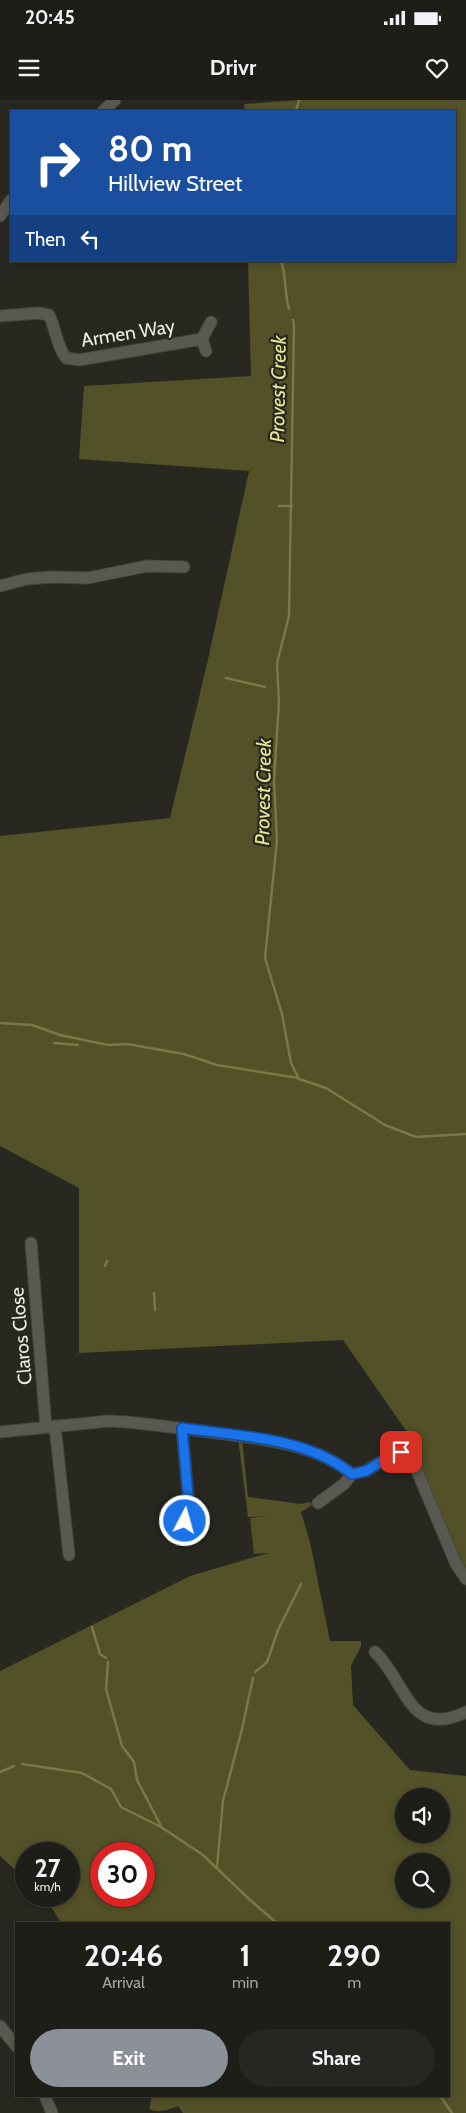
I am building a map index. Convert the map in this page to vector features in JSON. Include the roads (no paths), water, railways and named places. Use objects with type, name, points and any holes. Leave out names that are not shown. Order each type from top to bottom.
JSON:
[{"type":"street","points":[[104,110],[115,100]]},
{"type":"street","points":[[0,216],[10,201]]},
{"type":"street","name":"Armen Way","points":[[0,316],[38,313],[49,315],[54,326],[59,348],[66,358],[79,360],[202,338]]},
{"type":"street","name":"Armen Way","points":[[206,351],[202,338],[211,322]]},
{"type":"street","points":[[0,586],[27,579],[51,577],[88,578],[147,566],[184,567]]},
{"type":"street","name":"Claros Close","points":[[31,1243],[51,1427],[69,1555]]},
{"type":"street","points":[[0,1432],[109,1421],[182,1428],[298,1446],[343,1467],[352,1474]]},
{"type":"street","points":[[182,1428],[189,1506],[185,1521]]},
{"type":"street","points":[[318,1503],[344,1484],[352,1474],[366,1471],[395,1453],[407,1454],[412,1459],[456,1564],[466,1579]]},
{"type":"street","points":[[375,1652],[384,1660],[403,1694],[417,1712],[428,1719],[441,1721],[455,1718],[466,1712]]},
{"type":"street","points":[[0,2026],[15,2042]]},
{"type":"street","points":[[45,2097],[52,2113]]},
{"type":"waterway","name":"Provest Creek","points":[[296,110],[299,100]]},
{"type":"waterway","name":"Provest Creek","points":[[281,262],[289,309]]},
{"type":"waterway","name":"Provest Creek","points":[[293,320],[289,616],[277,663],[279,702],[274,780],[277,840],[265,958],[282,1014],[291,1063],[299,1079],[326,1088],[385,1125],[416,1137],[466,1134]]},
{"type":"waterway","points":[[273,434],[281,435]]},
{"type":"waterway","points":[[279,506],[292,506]]},
{"type":"waterway","points":[[226,678],[265,687]]},
{"type":"waterway","points":[[1,1023],[32,1025],[60,1035],[108,1045],[127,1044],[184,1054],[217,1065],[298,1078]]},
{"type":"waterway","points":[[54,1043],[78,1045]]},
{"type":"waterway","points":[[105,1266],[107,1261]]},
{"type":"waterway","points":[[154,1293],[155,1310]]},
{"type":"waterway","points":[[255,1672],[267,1662],[278,1630],[301,1584]]},
{"type":"waterway","points":[[92,1627],[100,1654],[106,1658]]},
{"type":"waterway","points":[[108,1662],[106,1689],[122,1746],[134,1762],[137,1780],[161,1826]]},
{"type":"waterway","points":[[217,1867],[223,1801],[253,1678]]},
{"type":"waterway","points":[[22,1764],[82,1773],[111,1789],[121,1807],[161,1827],[203,1855],[276,1922]]},
{"type":"waterway","points":[[0,1772],[14,1766]]},
{"type":"waterway","points":[[441,2097],[452,2113]]}]
